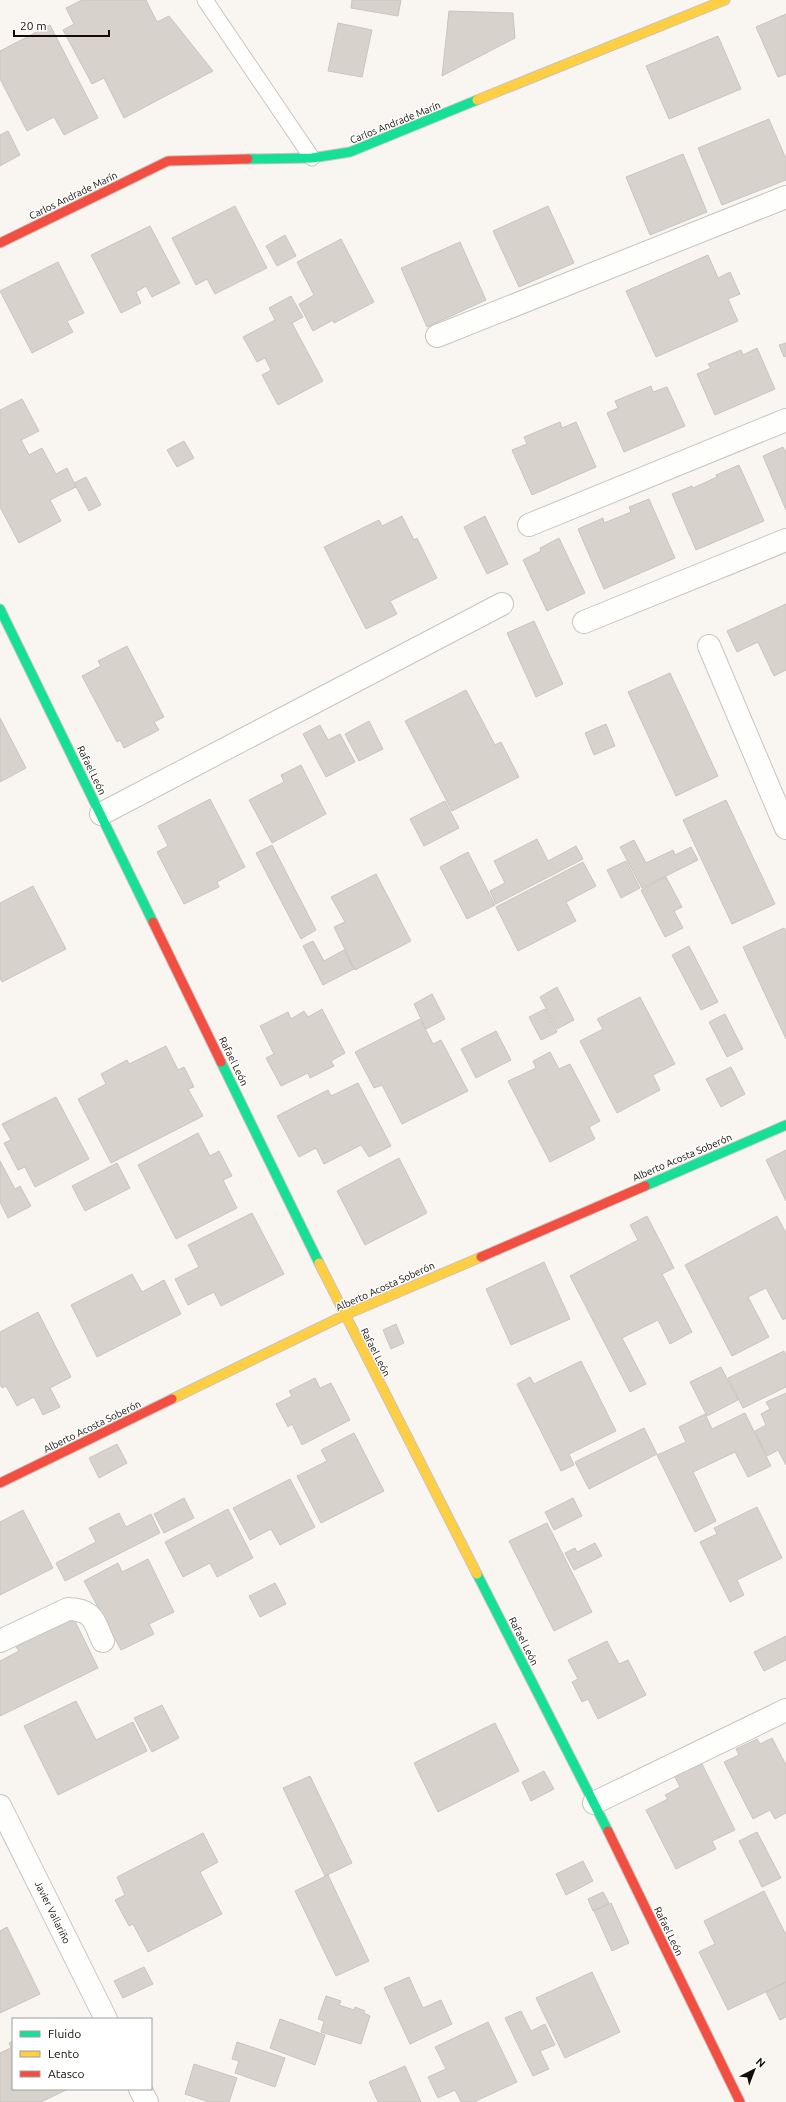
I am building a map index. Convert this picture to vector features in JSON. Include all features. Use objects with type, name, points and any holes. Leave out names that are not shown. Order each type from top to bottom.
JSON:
[{"type":"street","name":"Carlos Andrade Marín","points":[[0,243],[168,161],[312,158],[350,152],[725,0]]},
{"type":"street","points":[[437,336],[786,197]]},
{"type":"street","points":[[529,525],[786,420]]},
{"type":"street","points":[[584,622],[786,540]]},
{"type":"street","points":[[101,814],[502,604]]},
{"type":"street","name":"Rafael León","points":[[0,609],[345,1315],[594,1803],[740,2102]]},
{"type":"street","points":[[708,646],[786,828]]},
{"type":"street","name":"Alberto Acosta Soberón","points":[[0,1483],[345,1315],[786,1124]]},
{"type":"street","points":[[0,1641],[68,1608],[80,1609],[90,1614],[103,1641]]},
{"type":"street","points":[[594,1803],[786,1710]]},
{"type":"street","name":"Javier Vallariño","points":[[0,1806],[106,2018]]},
{"type":"street","points":[[141,2090],[147,2102]]},
{"type":"lane","points":[[205,0],[312,158]]},
{"type":"building","points":[[82,0],[146,0],[157,22],[169,16],[213,71],[124,118],[104,78],[92,84],[63,30],[74,24],[66,8]]},
{"type":"building","points":[[352,0],[401,0],[398,16],[351,8]]},
{"type":"building","points":[[449,11],[513,13],[515,38],[442,76]]},
{"type":"building","points":[[786,14],[786,74],[778,77],[756,27]]},
{"type":"building","points":[[338,23],[372,30],[362,77],[328,71]]},
{"type":"building","points":[[50,25],[98,118],[64,135],[54,117],[27,131],[0,79],[0,51]]},
{"type":"building","points":[[718,36],[741,89],[669,119],[646,66]]},
{"type":"building","points":[[769,119],[786,159],[786,180],[722,205],[698,148]]},
{"type":"building","points":[[8,131],[20,155],[0,166],[0,135]]},
{"type":"building","points":[[683,154],[707,212],[650,235],[626,177]]},
{"type":"building","points":[[235,206],[267,268],[215,294],[207,279],[196,285],[172,238]]},
{"type":"building","points":[[548,206],[574,263],[519,287],[493,231]]},
{"type":"building","points":[[150,226],[180,283],[152,297],[146,286],[136,292],[141,303],[121,313],[91,255]]},
{"type":"building","points":[[285,235],[296,256],[277,266],[266,246]]},
{"type":"building","points":[[341,239],[374,302],[334,323],[333,320],[313,331],[299,304],[314,295],[297,262]]},
{"type":"building","points":[[460,242],[486,300],[427,327],[401,268]]},
{"type":"building","points":[[708,255],[718,278],[730,272],[740,294],[728,299],[738,321],[656,357],[626,291]]},
{"type":"building","points":[[58,262],[84,313],[67,321],[73,332],[32,353],[0,291]]},
{"type":"building","points":[[291,296],[303,317],[292,323],[323,381],[278,405],[262,375],[271,370],[265,358],[257,362],[243,337],[275,320],[269,308]]},
{"type":"building","points":[[786,343],[786,356],[784,357],[779,345]]},
{"type":"building","points":[[757,348],[775,389],[715,415],[697,374],[711,368],[708,364],[741,350],[743,355]]},
{"type":"building","points":[[651,386],[653,392],[667,387],[685,426],[624,452],[607,413],[618,408],[615,401]]},
{"type":"building","points":[[22,399],[39,431],[21,440],[29,455],[42,448],[56,474],[67,468],[76,487],[50,500],[61,521],[19,543],[0,507],[0,410]]},
{"type":"building","points":[[560,422],[562,428],[576,422],[596,467],[532,495],[512,450],[527,444],[524,437]]},
{"type":"building","points":[[184,441],[194,458],[177,467],[167,450]]},
{"type":"building","points":[[783,447],[786,451],[786,510],[763,456]]},
{"type":"building","points":[[739,465],[764,521],[696,550],[672,494],[692,486],[693,488],[717,477],[716,475]]},
{"type":"building","points":[[86,477],[101,505],[89,511],[74,483]]},
{"type":"building","points":[[649,499],[675,558],[604,589],[578,529],[603,518],[604,523],[631,512],[629,507]]},
{"type":"building","points":[[402,516],[414,540],[417,538],[437,578],[390,601],[397,614],[366,629],[324,547],[379,520],[382,526]]},
{"type":"building","points":[[485,516],[508,564],[487,574],[464,527]]},
{"type":"building","points":[[559,538],[585,593],[547,611],[523,560],[541,551],[540,548]]},
{"type":"building","points":[[786,604],[786,670],[774,676],[758,642],[737,652],[727,631]]},
{"type":"building","points":[[534,621],[563,684],[536,697],[507,633]]},
{"type":"building","points":[[127,646],[164,717],[154,722],[159,730],[124,748],[120,740],[117,742],[82,676],[101,666],[98,661]]},
{"type":"building","points":[[670,673],[718,776],[676,796],[628,692]]},
{"type":"building","points":[[466,690],[495,745],[501,742],[519,777],[452,811],[405,721]]},
{"type":"building","points":[[0,718],[26,768],[0,782]]},
{"type":"building","points":[[369,721],[383,749],[359,761],[345,734]]},
{"type":"building","points":[[606,724],[615,746],[594,755],[585,733]]},
{"type":"building","points":[[320,725],[328,740],[340,734],[355,762],[326,777],[303,734]]},
{"type":"building","points":[[301,765],[326,814],[272,843],[249,800],[284,782],[281,775]]},
{"type":"building","points":[[210,799],[245,867],[217,882],[219,887],[184,904],[157,852],[168,846],[158,826]]},
{"type":"building","points":[[726,800],[775,904],[732,924],[683,820]]},
{"type":"building","points":[[445,801],[459,828],[424,846],[410,819]]},
{"type":"building","points":[[537,839],[548,861],[576,846],[583,859],[496,904],[490,891],[505,883],[494,861]]},
{"type":"building","points":[[634,840],[646,863],[673,850],[675,855],[691,847],[698,860],[642,888],[620,847]]},
{"type":"building","points":[[272,845],[316,930],[301,939],[256,853]]},
{"type":"building","points":[[468,852],[495,905],[467,919],[440,867]]},
{"type":"building","points":[[626,861],[640,888],[621,898],[607,870]]},
{"type":"building","points":[[583,862],[596,886],[566,902],[576,921],[518,951],[496,907]]},
{"type":"building","points":[[376,874],[411,941],[355,970],[334,927],[345,922],[331,897]]},
{"type":"building","points":[[666,877],[682,907],[674,911],[683,928],[665,937],[641,890]]},
{"type":"building","points":[[33,886],[66,949],[2,982],[0,978],[0,903]]},
{"type":"building","points":[[784,928],[786,932],[786,1039],[743,947]]},
{"type":"building","points":[[313,941],[324,961],[344,950],[354,969],[323,985],[303,946]]},
{"type":"building","points":[[689,946],[718,1002],[701,1010],[672,955]]},
{"type":"building","points":[[557,987],[574,1020],[557,1029],[540,997]]},
{"type":"building","points":[[432,994],[445,1019],[426,1029],[414,1004]]},
{"type":"building","points":[[640,997],[675,1064],[653,1075],[660,1090],[617,1113],[580,1041],[603,1029],[597,1019]]},
{"type":"building","points":[[322,1009],[345,1053],[331,1061],[334,1066],[310,1078],[308,1073],[281,1086],[266,1058],[274,1054],[260,1026],[288,1012],[291,1019],[304,1011],[308,1017]]},
{"type":"building","points":[[545,1009],[557,1032],[541,1040],[529,1017]]},
{"type":"building","points":[[725,1014],[743,1049],[727,1057],[709,1022]]},
{"type":"building","points":[[420,1019],[433,1044],[441,1040],[468,1091],[402,1124],[382,1085],[374,1088],[355,1052]]},
{"type":"building","points":[[496,1031],[511,1060],[476,1078],[461,1049]]},
{"type":"building","points":[[166,1046],[178,1070],[184,1067],[194,1087],[188,1089],[203,1116],[111,1163],[78,1099],[106,1084],[101,1074],[127,1060],[129,1064]]},
{"type":"building","points":[[550,1052],[559,1069],[570,1064],[600,1121],[589,1127],[595,1139],[550,1162],[508,1081],[536,1068],[533,1061]]},
{"type":"building","points":[[731,1067],[745,1094],[721,1107],[706,1079]]},
{"type":"building","points":[[358,1083],[391,1146],[369,1157],[361,1145],[324,1164],[316,1148],[299,1157],[277,1116],[328,1090],[331,1096]]},
{"type":"building","points":[[56,1097],[89,1159],[35,1187],[25,1167],[18,1170],[4,1143],[11,1140],[2,1124]]},
{"type":"building","points":[[198,1133],[210,1156],[219,1151],[232,1176],[223,1180],[237,1208],[176,1239],[138,1165]]},
{"type":"building","points":[[786,1150],[786,1201],[766,1160]]},
{"type":"building","points":[[399,1158],[427,1213],[365,1245],[337,1191]]},
{"type":"building","points":[[0,1161],[15,1189],[20,1186],[31,1206],[8,1218],[0,1202]]},
{"type":"building","points":[[117,1163],[130,1188],[85,1211],[72,1186]]},
{"type":"building","points":[[252,1213],[284,1274],[221,1306],[214,1292],[188,1305],[175,1279],[199,1267],[188,1245]]},
{"type":"building","points":[[647,1216],[674,1268],[662,1274],[692,1332],[670,1344],[658,1320],[622,1338],[646,1384],[630,1392],[570,1276],[638,1240],[630,1225]]},
{"type":"building","points":[[777,1216],[786,1233],[786,1318],[783,1320],[766,1288],[748,1297],[769,1337],[732,1356],[685,1265]]},
{"type":"building","points":[[544,1262],[570,1319],[511,1345],[486,1289]]},
{"type":"building","points":[[132,1274],[142,1292],[164,1280],[181,1314],[97,1357],[71,1305]]},
{"type":"building","points":[[38,1312],[71,1377],[50,1388],[60,1407],[43,1415],[34,1397],[17,1406],[6,1386],[2,1388],[0,1384],[0,1332]]},
{"type":"building","points":[[396,1324],[404,1343],[391,1349],[383,1330]]},
{"type":"building","points":[[784,1351],[786,1356],[786,1387],[743,1408],[728,1378]]},
{"type":"building","points":[[581,1361],[616,1431],[569,1454],[574,1465],[561,1471],[517,1384],[530,1377],[534,1384]]},
{"type":"building","points":[[721,1367],[738,1400],[707,1416],[690,1382]]},
{"type":"building","points":[[315,1378],[320,1388],[331,1383],[350,1420],[302,1445],[292,1424],[288,1427],[276,1404],[292,1396],[289,1391]]},
{"type":"building","points":[[786,1393],[786,1465],[778,1450],[767,1456],[755,1431],[766,1425],[761,1414],[770,1409],[766,1402]]},
{"type":"building","points":[[745,1413],[771,1466],[748,1477],[735,1452],[693,1472],[716,1521],[695,1532],[657,1455],[686,1442],[679,1427],[705,1414],[712,1429]]},
{"type":"building","points":[[644,1428],[657,1454],[589,1489],[575,1462]]},
{"type":"building","points":[[354,1433],[384,1491],[321,1523],[297,1476],[327,1461],[321,1450]]},
{"type":"building","points":[[117,1444],[127,1463],[99,1478],[89,1458]]},
{"type":"building","points":[[290,1479],[315,1527],[280,1545],[271,1529],[250,1540],[233,1508]]},
{"type":"building","points":[[184,1498],[194,1518],[164,1533],[154,1514]]},
{"type":"building","points":[[573,1498],[582,1516],[554,1530],[545,1512]]},
{"type":"building","points":[[757,1507],[782,1558],[737,1580],[744,1595],[730,1602],[700,1542],[717,1534],[714,1528]]},
{"type":"building","points":[[228,1509],[253,1558],[217,1577],[210,1563],[183,1577],[165,1542]]},
{"type":"building","points":[[23,1510],[53,1568],[0,1595],[0,1522]]},
{"type":"building","points":[[119,1513],[126,1527],[151,1514],[160,1533],[65,1581],[56,1563],[96,1542],[89,1528]]},
{"type":"building","points":[[547,1523],[592,1612],[554,1631],[509,1541]]},
{"type":"building","points":[[595,1543],[602,1556],[574,1570],[565,1553],[575,1548],[577,1552]]},
{"type":"building","points":[[148,1559],[174,1612],[149,1624],[154,1634],[121,1650],[84,1581],[118,1563],[122,1572]]},
{"type":"building","points":[[275,1583],[286,1604],[260,1617],[249,1596]]},
{"type":"building","points":[[68,1607],[98,1668],[0,1716],[0,1661],[19,1651],[16,1647],[29,1640],[23,1629]]},
{"type":"building","points":[[786,1636],[786,1660],[764,1671],[754,1652]]},
{"type":"building","points":[[607,1641],[619,1664],[628,1660],[646,1695],[598,1719],[588,1699],[582,1702],[572,1682],[578,1679],[568,1660]]},
{"type":"building","points":[[76,1701],[96,1740],[133,1722],[147,1751],[58,1795],[24,1726]]},
{"type":"building","points":[[162,1705],[179,1738],[152,1752],[134,1718]]},
{"type":"building","points":[[495,1723],[519,1771],[438,1812],[414,1763]]},
{"type":"building","points":[[772,1738],[786,1765],[786,1813],[775,1819],[770,1810],[753,1819],[724,1762],[739,1755],[736,1749],[757,1739],[760,1744]]},
{"type":"building","points":[[698,1756],[735,1830],[712,1841],[716,1849],[676,1869],[646,1810],[668,1799],[665,1795],[680,1787],[671,1769]]},
{"type":"building","points":[[544,1771],[554,1789],[531,1801],[522,1782]]},
{"type":"building","points":[[310,1776],[352,1863],[325,1876],[283,1788]]},
{"type":"building","points":[[757,1832],[781,1878],[762,1887],[739,1841]]},
{"type":"building","points":[[203,1833],[218,1862],[200,1872],[222,1914],[148,1952],[133,1924],[129,1926],[115,1900],[125,1895],[117,1877]]},
{"type":"building","points":[[583,1861],[593,1881],[566,1895],[556,1874]]},
{"type":"building","points":[[328,1875],[369,1961],[336,1976],[295,1891]]},
{"type":"building","points":[[764,1891],[786,1935],[786,1982],[728,2010],[699,1952],[715,1944],[704,1921]]},
{"type":"building","points":[[603,1892],[609,1903],[593,1911],[588,1899]]},
{"type":"building","points":[[611,1903],[629,1943],[612,1951],[594,1911]]},
{"type":"building","points":[[7,1927],[40,1994],[0,2013],[0,1931]]},
{"type":"building","points":[[144,1967],[153,1984],[123,1998],[114,1981]]},
{"type":"building","points":[[592,1972],[620,2032],[565,2058],[536,1998]]},
{"type":"building","points":[[409,1977],[423,2008],[441,2000],[452,2024],[410,2044],[384,1988]]},
{"type":"building","points":[[786,1982],[786,2017],[780,2020],[766,1992]]},
{"type":"building","points":[[326,1996],[341,2001],[339,2005],[354,2010],[355,2007],[365,2011],[364,2013],[370,2016],[361,2044],[321,2032],[324,2021],[318,2019]]},
{"type":"building","points":[[521,2011],[531,2031],[545,2024],[555,2045],[540,2051],[549,2069],[533,2076],[505,2018]]},
{"type":"building","points":[[280,2019],[325,2035],[315,2065],[270,2048]]},
{"type":"building","points":[[488,2022],[517,2082],[474,2102],[461,2102],[455,2090],[438,2098],[428,2077],[446,2069],[435,2047]]},
{"type":"building","points":[[12,2042],[12,2090],[66,2090],[41,2102],[0,2102],[0,2053],[11,2048],[9,2043]]},
{"type":"building","points":[[237,2042],[285,2058],[275,2087],[235,2073],[239,2061],[232,2059]]},
{"type":"building","points":[[194,2064],[237,2078],[229,2102],[209,2102],[185,2094]]},
{"type":"building","points":[[405,2066],[421,2102],[378,2102],[369,2082]]},
{"type":"traffic: fast","points":[[248,159],[312,158],[350,152],[477,100]]},
{"type":"traffic: fast","points":[[0,609],[153,922]]},
{"type":"traffic: fast","points":[[221,1062],[319,1263]]},
{"type":"traffic: fast","points":[[645,1186],[786,1125]]},
{"type":"traffic: fast","points":[[477,1574],[608,1831]]},
{"type":"traffic: slow","points":[[477,100],[725,0]]},
{"type":"traffic: slow","points":[[172,1399],[345,1315],[481,1257]]},
{"type":"traffic: slow","points":[[319,1263],[477,1574]]},
{"type":"traffic: jam","points":[[0,243],[168,161],[248,159]]},
{"type":"traffic: jam","points":[[153,922],[221,1062]]},
{"type":"traffic: jam","points":[[481,1257],[645,1186]]},
{"type":"traffic: jam","points":[[0,1483],[172,1399]]},
{"type":"traffic: jam","points":[[608,1831],[740,2102]]}]
